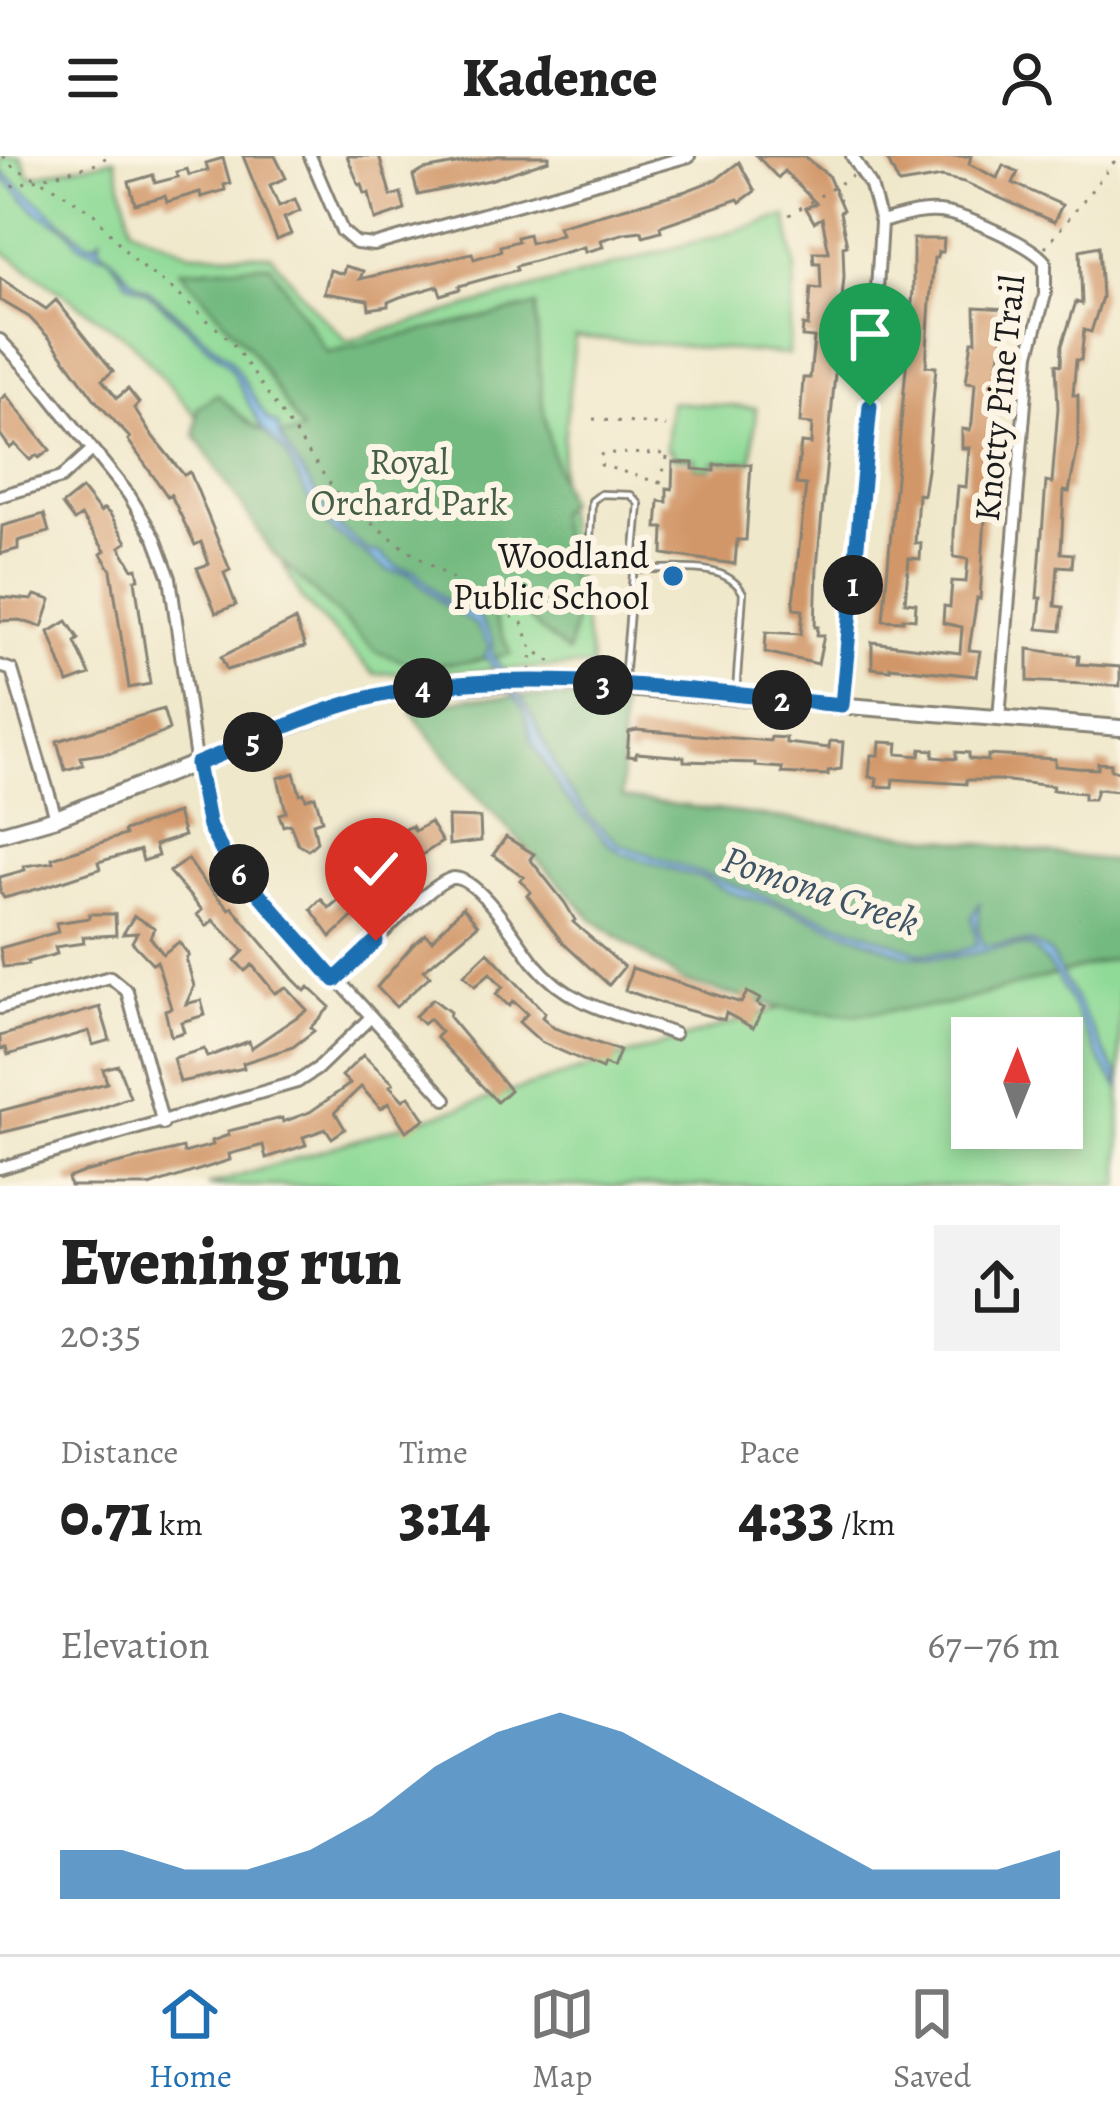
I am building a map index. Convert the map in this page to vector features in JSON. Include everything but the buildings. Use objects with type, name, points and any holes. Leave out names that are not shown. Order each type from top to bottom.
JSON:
[{"type":"street","points":[[310,156],[343,231],[356,243],[374,245],[689,156]]},
{"type":"street","points":[[842,705],[870,406],[881,222],[863,169],[852,156]]},
{"type":"street","name":"Knotty Pine Trail","points":[[881,222],[926,211],[951,214],[1031,248],[1040,255],[1048,277],[1029,354],[999,718]]},
{"type":"street","points":[[0,340],[145,516],[163,557],[209,827],[223,853],[446,1099]]},
{"type":"street","points":[[0,496],[61,478],[91,451]]},
{"type":"street","points":[[0,666],[12,670],[56,818]]},
{"type":"street","points":[[0,834],[56,818],[340,707],[391,692],[552,682],[1120,728]]},
{"type":"street","points":[[335,980],[419,900],[448,878],[457,878],[473,886],[535,964],[568,995],[595,1009],[674,1034]]},
{"type":"street","points":[[0,1008],[110,977],[127,991],[163,1124]]},
{"type":"street","points":[[0,1168],[297,1082],[371,1017]]},
{"type":"lane","points":[[624,687],[633,567],[639,504],[631,495],[601,494],[592,501],[589,555],[601,565],[633,567],[725,573],[738,583],[743,593],[736,696]]},
{"type":"path","points":[[3,156],[94,214],[137,264],[231,341],[342,501],[410,552],[522,622],[532,649],[527,681]]},
{"type":"path","points":[[0,189],[97,164],[108,156]]},
{"type":"path","points":[[1040,255],[1119,156]]},
{"type":"path","points":[[789,214],[863,169]]},
{"type":"path","points":[[592,419],[666,426]]},
{"type":"path","points":[[603,453],[668,454],[662,483],[601,465],[598,457],[603,453]]},
{"type":"path","points":[[532,649],[553,663],[552,682]]},
{"type":"green space","name":"Royal Orchard Park","points":[[0,156],[21,156],[30,176],[115,159],[132,227],[191,253],[271,255],[314,309],[348,341],[786,216],[796,268],[788,355],[575,337],[559,485],[592,666],[374,674],[303,600],[205,426],[130,340],[0,249]]},
{"type":"green space","points":[[270,264],[327,352],[536,306],[543,406],[567,503],[556,513],[577,611],[568,653],[516,603],[489,606],[511,654],[417,666],[377,652],[273,553],[195,435],[198,407],[217,394],[266,432],[289,435],[302,431],[251,350],[180,270]]},
{"type":"green space","points":[[670,402],[756,408],[752,461],[713,462],[711,469],[695,468],[695,459],[672,457],[672,451],[666,450]]},
{"type":"green space","points":[[468,698],[621,701],[622,798],[1120,862],[1120,957],[947,1005],[850,1015],[781,1008],[682,981],[595,921],[472,790],[411,712]]},
{"type":"green space","points":[[1120,925],[1120,1186],[207,1186],[781,1008]]},
{"type":"water","points":[[0,170],[86,242],[94,244],[101,238],[99,247],[111,257],[132,280],[145,287],[230,359],[267,419],[278,425],[281,439],[335,524],[368,551],[415,571],[445,600],[478,617],[493,641],[492,655],[528,708],[566,787],[619,844],[921,953],[954,953],[977,946],[972,916],[980,902],[978,928],[983,946],[1031,942],[1049,952],[1117,1075],[1120,1090],[1083,1026],[1083,1017],[1078,1017],[1054,973],[1030,946],[947,958],[906,955],[780,906],[624,854],[608,843],[563,795],[532,742],[523,708],[485,656],[489,646],[476,625],[410,574],[389,571],[333,531],[311,504],[286,454],[263,430],[228,364],[147,292],[127,282],[109,256],[80,245],[0,175]]},
{"type":"place","name":"Woodland Public School","points":[[673,576]]},
{"type":"route","points":[[376,941],[335,980],[223,853],[209,827],[197,764],[340,707],[391,692],[440,686],[520,680],[842,705],[870,406]]},
{"type":"water label","name":"Pomona Creek","points":[[821,890]]}]
